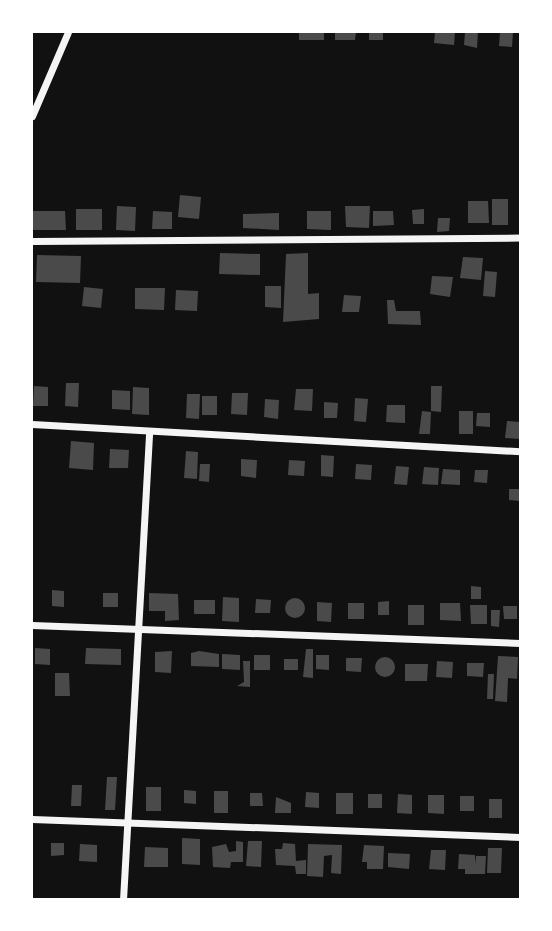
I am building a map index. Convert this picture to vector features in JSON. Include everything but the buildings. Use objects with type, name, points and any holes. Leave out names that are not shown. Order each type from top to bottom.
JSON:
[{"type":"street","points":[[32,116],[68,32]]},
{"type":"street","points":[[32,241],[520,238]]},
{"type":"street","points":[[32,424],[520,451]]},
{"type":"street","points":[[123,900],[149,432]]},
{"type":"street","points":[[32,625],[136,631],[520,643]]},
{"type":"street","points":[[32,819],[520,837]]}]
